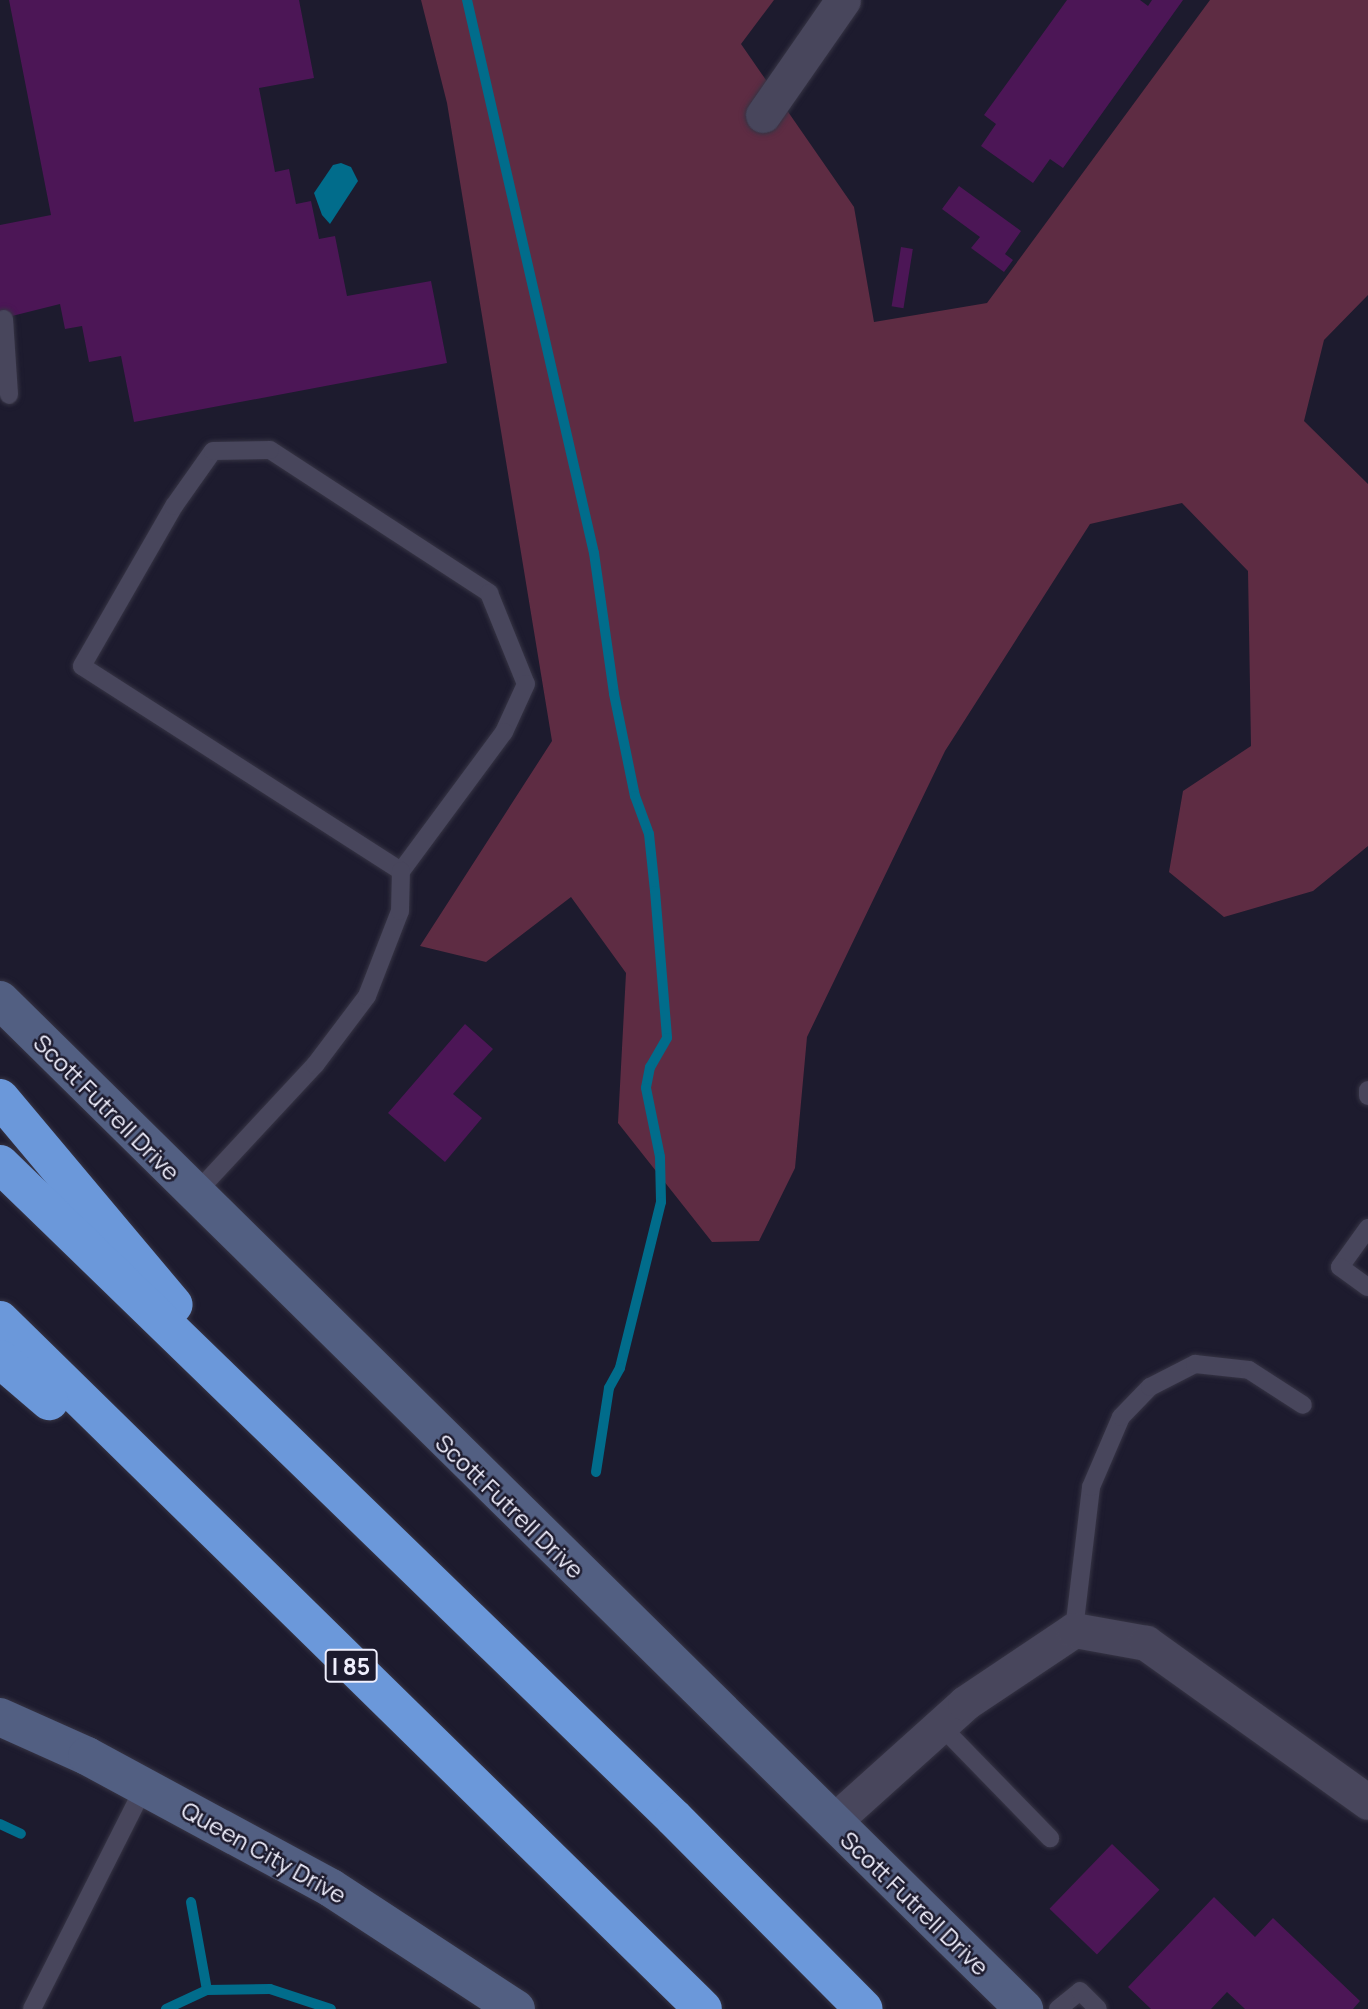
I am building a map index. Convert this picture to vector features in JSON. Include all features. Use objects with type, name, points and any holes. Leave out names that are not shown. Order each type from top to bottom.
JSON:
[{"type":"highway","points":[[0,1098],[284,1444]]},
{"type":"highway","points":[[0,1164],[284,1444],[381,1531],[864,2009]]},
{"type":"highway","name":"I 85","points":[[0,1320],[704,2009]]},
{"type":"highway","points":[[0,1359],[311,1627]]},
{"type":"street","points":[[763,115],[843,0]]},
{"type":"street","name":"Scott Futrell Drive","points":[[0,1000],[194,1195],[1024,2009]]},
{"type":"street","points":[[832,1822],[965,1703],[1074,1630],[1146,1643],[1368,1802]]},
{"type":"street","name":"Queen City Drive","points":[[0,1717],[144,1787],[331,1888],[516,2009]]},
{"type":"lane","points":[[4,319],[9,395]]},
{"type":"lane","points":[[194,1195],[314,1065],[367,996],[400,911],[401,871],[504,732],[526,684],[489,593],[270,450],[213,451],[174,506],[82,666],[401,871]]},
{"type":"lane","points":[[1368,1090],[1368,1096]]},
{"type":"lane","points":[[1368,1228],[1340,1267],[1368,1287]]},
{"type":"lane","points":[[1074,1630],[1091,1487],[1121,1418],[1150,1387],[1195,1364],[1249,1370],[1303,1405]]},
{"type":"lane","points":[[940,1725],[1050,1838]]},
{"type":"lane","points":[[32,2009],[144,1787]]},
{"type":"lane","points":[[1058,2009],[1080,1991],[1098,2009]]},
{"type":"shaded area","points":[[421,0],[774,0],[741,44],[854,207],[874,322],[987,303],[1210,0],[1368,0],[1368,295],[1324,340],[1304,421],[1368,484],[1368,846],[1313,891],[1224,917],[1169,872],[1183,791],[1251,746],[1248,571],[1182,503],[1090,524],[945,751],[807,1037],[795,1168],[759,1241],[712,1242],[618,1123],[626,973],[571,897],[486,962],[420,946],[552,741],[447,103]]},
{"type":"water","points":[[341,163],[351,167],[358,181],[330,224],[322,215],[314,193],[333,165]]},
{"type":"building","points":[[9,0],[299,0],[314,78],[259,88],[275,172],[289,169],[296,204],[311,201],[319,239],[335,236],[347,296],[431,281],[447,363],[134,422],[121,356],[89,362],[82,326],[65,329],[60,304],[0,319],[0,225],[51,215]]},
{"type":"building","points":[[1067,0],[1140,0],[1148,6],[1152,0],[1183,0],[1063,168],[1050,159],[1033,183],[981,146],[996,124],[984,115]]},
{"type":"building","points":[[959,186],[1021,231],[1005,254],[1013,260],[1004,272],[971,248],[980,237],[942,209]]},
{"type":"building","points":[[901,247],[913,249],[903,308],[892,306]]},
{"type":"building","points":[[465,1024],[493,1049],[453,1094],[482,1118],[445,1162],[388,1113]]},
{"type":"building","points":[[1112,1844],[1159,1890],[1097,1955],[1049,1909]]},
{"type":"building","points":[[1214,1897],[1255,1937],[1273,1918],[1360,2001],[1353,2009],[1245,2009],[1227,1992],[1211,2009],[1151,2009],[1128,1987]]},
{"type":"waterway","points":[[467,0],[594,553],[614,694],[635,796],[649,834],[655,891],[667,1038],[650,1067],[646,1088],[660,1157],[661,1202],[620,1368],[609,1388],[596,1472]]},
{"type":"waterway","points":[[0,1824],[21,1834]]},
{"type":"waterway","points":[[191,1902],[207,1990]]},
{"type":"waterway","points":[[166,2009],[207,1990],[270,1989],[331,2009]]}]
